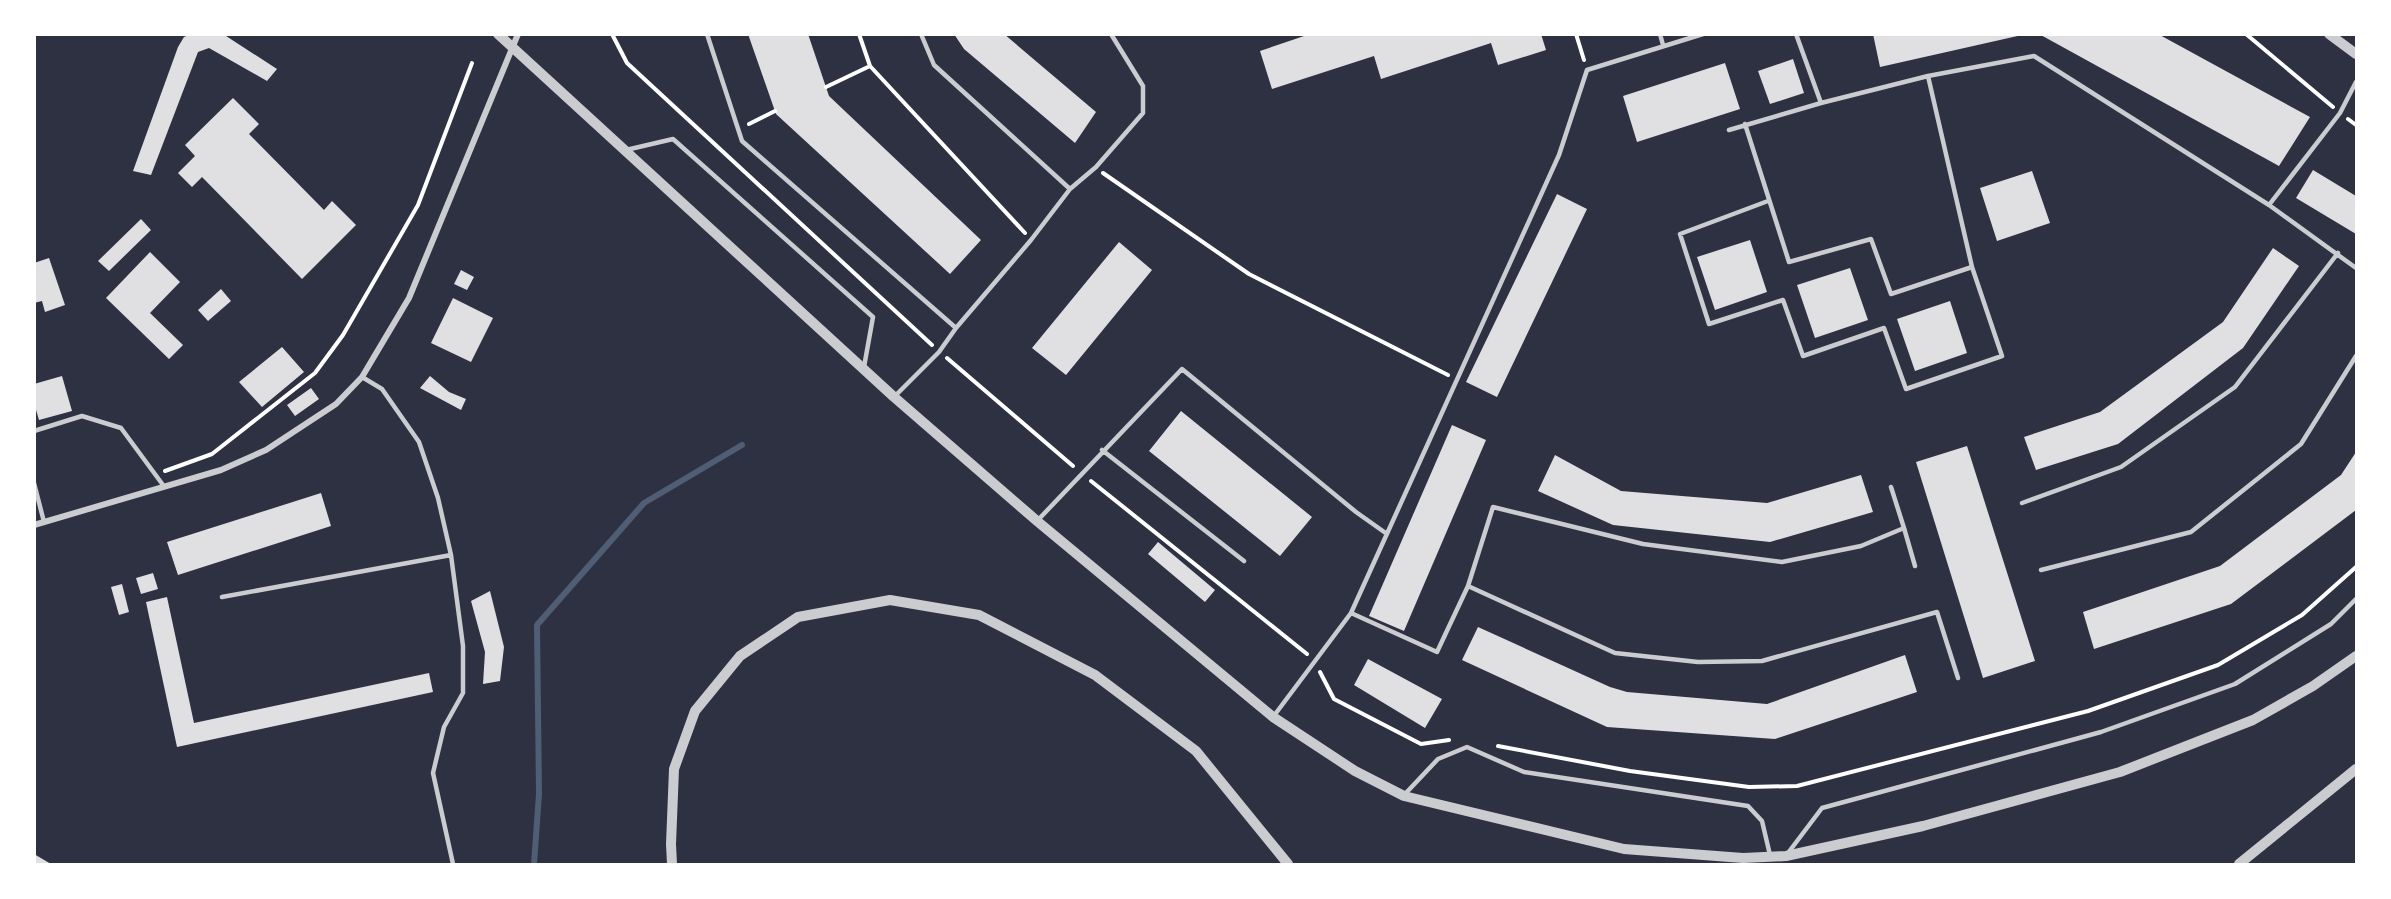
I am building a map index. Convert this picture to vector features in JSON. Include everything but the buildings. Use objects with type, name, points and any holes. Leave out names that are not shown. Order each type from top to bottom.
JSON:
[{"type":"street","points":[[498,34],[863,370],[1037,521],[1273,717],[1354,771],[1404,796],[1624,849],[1770,858],[1786,856],[1923,826],[2120,772],[2253,720],[2313,686],[2356,656]]},
{"type":"street","points":[[34,525],[163,485],[221,470],[266,450],[336,404],[362,377],[409,298],[518,34]]},
{"type":"street","points":[[2329,34],[2356,54]]},
{"type":"street","points":[[672,864],[674,769],[695,711],[740,656],[798,617],[890,600],[979,615],[1095,675],[1196,751],[1288,864]]},
{"type":"street","points":[[2239,864],[2356,769]]},
{"type":"lane","points":[[707,34],[742,141],[956,328]]},
{"type":"lane","points":[[921,34],[934,66],[1070,189]]},
{"type":"lane","points":[[894,398],[939,352],[956,328],[1032,240],[1070,189],[1096,167],[1143,113],[1143,86],[1111,34]]},
{"type":"lane","points":[[1660,34],[1663,45]]},
{"type":"lane","points":[[1273,717],[1351,613],[1559,155],[1587,70],[1703,34]]},
{"type":"lane","points":[[1796,34],[1821,103]]},
{"type":"lane","points":[[1729,130],[1821,103],[1928,76],[2034,56],[2269,205],[2356,268]]},
{"type":"lane","points":[[1768,201],[1680,234],[1709,324],[1783,300],[1803,356],[1884,328],[1906,389],[2002,356],[1972,267],[1928,76]]},
{"type":"lane","points":[[2269,205],[2340,113],[2356,82]]},
{"type":"lane","points":[[1745,124],[1789,262],[1871,239],[1891,294],[1972,267]]},
{"type":"lane","points":[[624,151],[673,139],[873,317],[863,370]]},
{"type":"lane","points":[[2022,503],[2121,467],[2235,387],[2338,253]]},
{"type":"lane","points":[[2041,570],[2191,532],[2301,444],[2356,356]]},
{"type":"lane","points":[[1037,521],[1102,450],[1182,369],[1356,512],[1387,534]]},
{"type":"lane","points":[[362,377],[382,389],[419,442],[438,498],[451,555],[463,646],[463,693],[444,727],[433,773],[453,864]]},
{"type":"lane","points":[[34,431],[82,416],[121,428],[163,485]]},
{"type":"lane","points":[[1102,450],[1244,561]]},
{"type":"lane","points":[[34,483],[44,522]]},
{"type":"lane","points":[[1891,486],[1915,566]]},
{"type":"lane","points":[[1351,613],[1437,652],[1468,586],[1493,507],[1643,544],[1782,562],[1861,546],[1904,528]]},
{"type":"lane","points":[[222,597],[451,555]]},
{"type":"lane","points":[[1468,586],[1615,653],[1698,662],[1762,661],[1937,612],[1958,678]]},
{"type":"lane","points":[[1786,856],[1822,808],[2101,732],[2235,684],[2331,624],[2356,599]]},
{"type":"lane","points":[[1404,796],[1438,759],[1467,747],[1524,772],[1748,806],[1762,821],[1770,858]]},
{"type":"path","points":[[612,34],[627,63],[939,352],[1081,473],[1315,661],[1334,699],[1421,744],[1455,739]]},
{"type":"path","points":[[859,34],[870,66],[1032,240]]},
{"type":"path","points":[[1576,34],[1587,70]]},
{"type":"path","points":[[2246,34],[2356,125]]},
{"type":"path","points":[[155,475],[212,454],[315,373],[343,335],[418,205],[472,63]]},
{"type":"path","points":[[826,87],[870,66]]},
{"type":"path","points":[[738,129],[775,111]]},
{"type":"path","points":[[1096,167],[1249,274],[1456,380]]},
{"type":"path","points":[[1489,745],[1630,771],[1737,786],[1797,786],[2088,711],[2218,664],[2302,615],[2356,567]]},
{"type":"waterway","points":[[534,864],[539,794],[537,625],[644,503],[742,445]]}]
